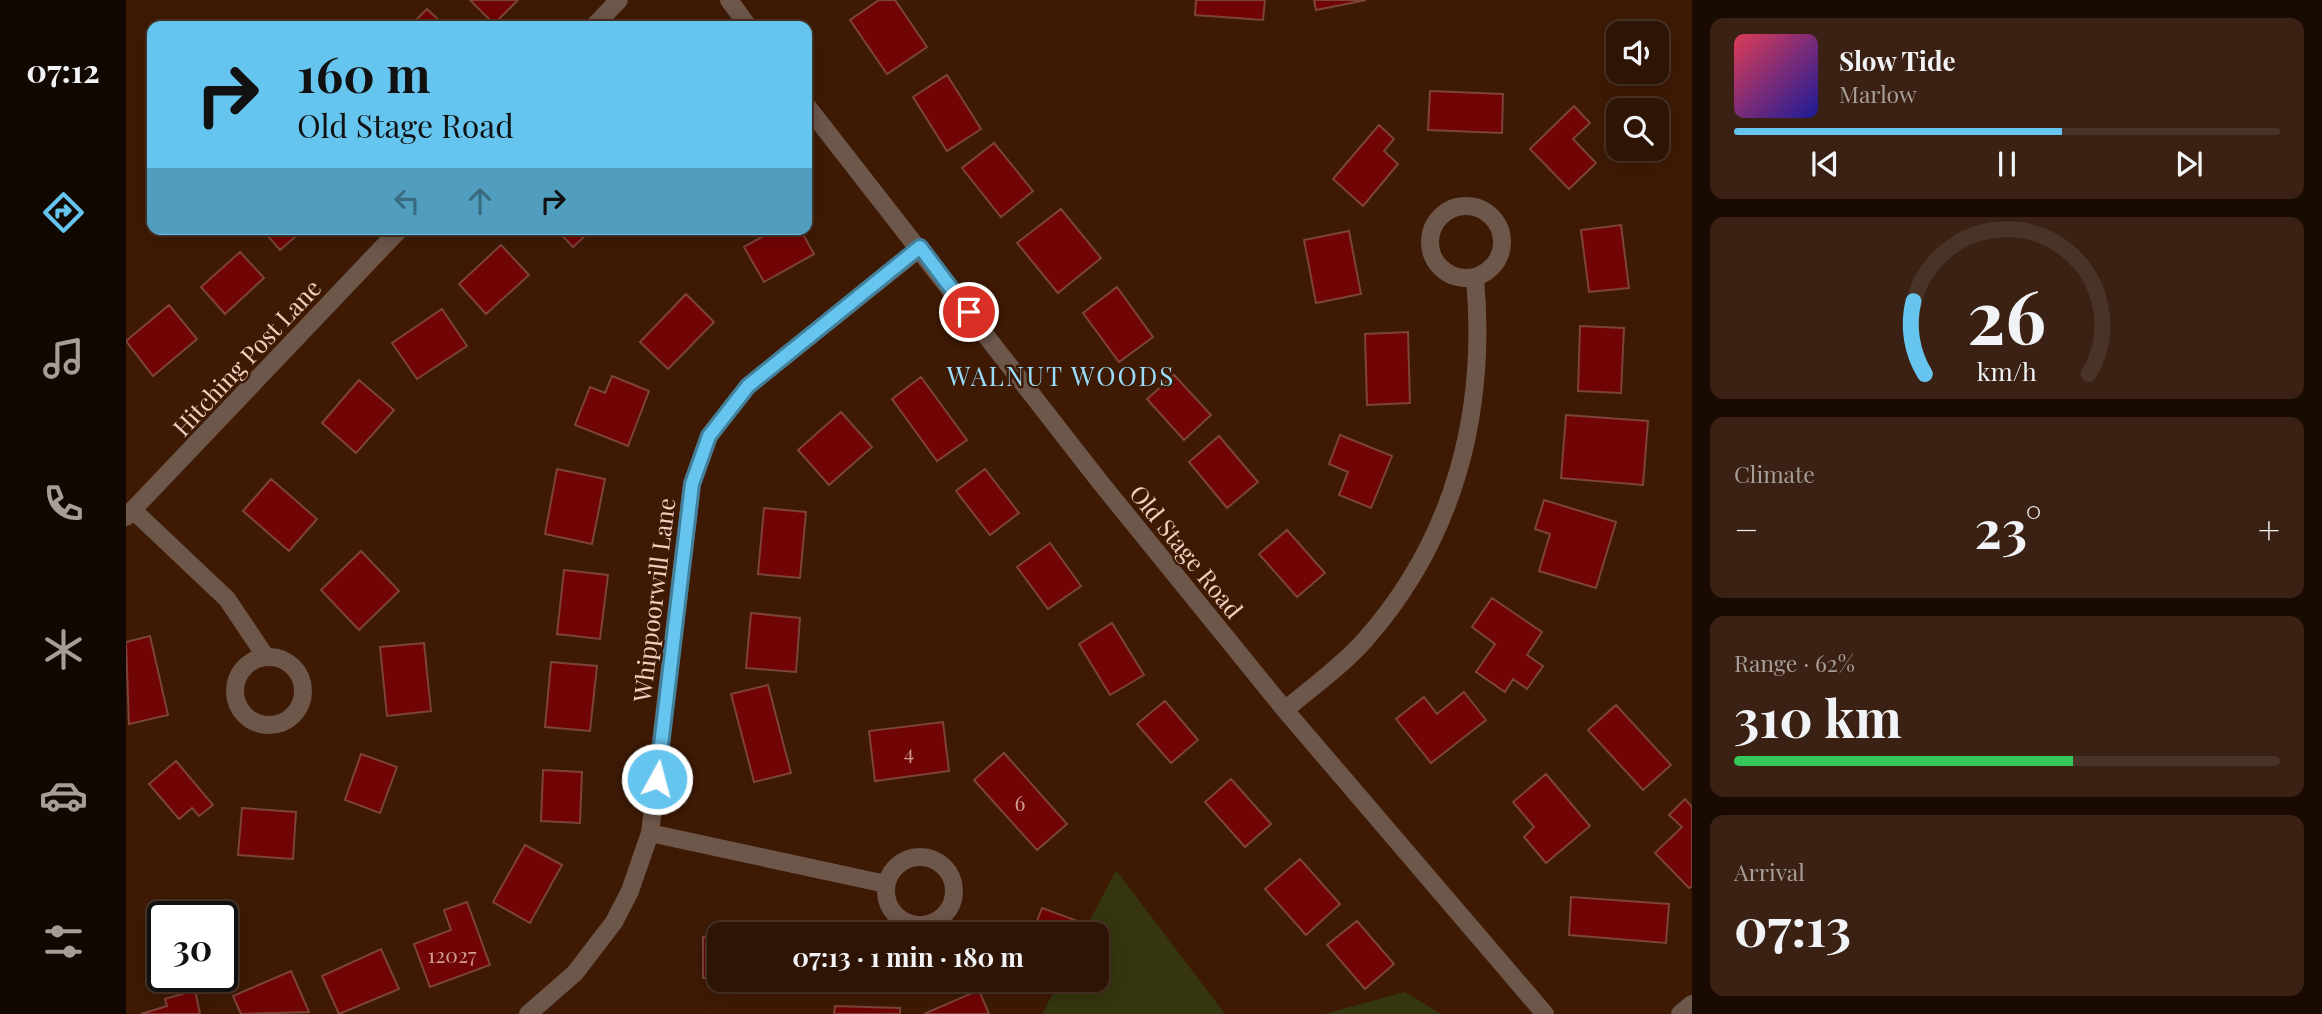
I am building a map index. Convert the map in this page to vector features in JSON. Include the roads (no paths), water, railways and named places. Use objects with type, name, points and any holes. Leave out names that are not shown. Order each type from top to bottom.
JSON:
[{"type":"street","points":[[599,21],[619,0]]},
{"type":"street","points":[[729,0],[744,21]]},
{"type":"street","name":"Old Stage Road","points":[[812,112],[920,247],[1100,482],[1285,710],[1545,1014]]},
{"type":"street","points":[[1457,206],[1473,206],[1488,212],[1499,225],[1503,241],[1500,257],[1490,270],[1475,278],[1459,278],[1444,272],[1433,259],[1429,243],[1432,227],[1442,214],[1457,206]]},
{"type":"street","name":"Hitching Post Lane","points":[[130,514],[394,235]]},
{"type":"street","name":"Whippoorwill Lane","points":[[528,1014],[575,972],[614,922],[630,891],[650,833],[692,484],[709,436],[748,386],[920,247]]},
{"type":"street","points":[[1285,710],[1364,642],[1398,599],[1430,546],[1453,495],[1466,444],[1475,380],[1475,278]]},
{"type":"street","points":[[130,514],[227,599],[266,657]]},
{"type":"street","points":[[650,833],[886,884]]},
{"type":"street","points":[[1680,1014],[1692,1004]]},
{"type":"district","name":"WALNUT WOODS","points":[[1061,375]]}]
